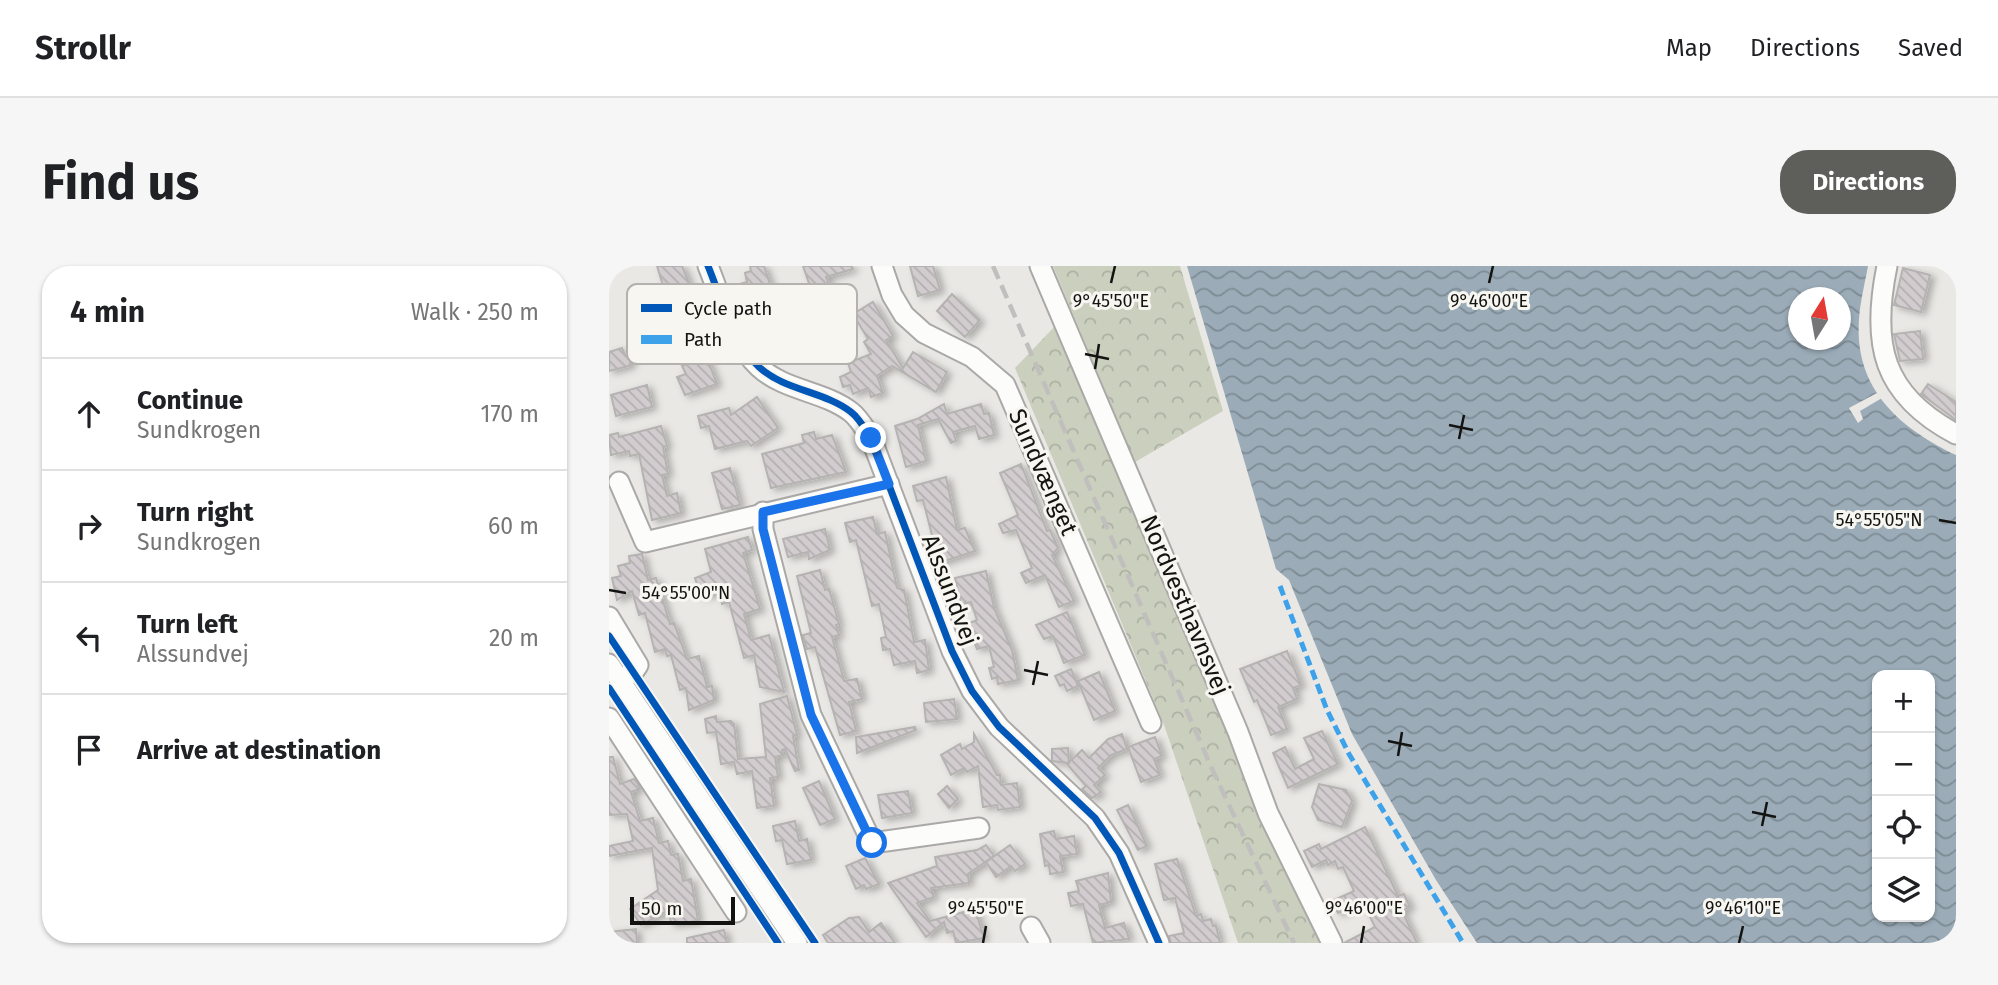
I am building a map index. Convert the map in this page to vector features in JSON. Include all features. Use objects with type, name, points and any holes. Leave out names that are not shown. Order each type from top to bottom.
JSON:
[{"type":"street","name":"Alssundvej","points":[[708,266],[715,284]]},
{"type":"street","name":"Sundvænget","points":[[882,266],[892,295],[904,315],[924,333],[972,357],[1005,385],[1151,723]]},
{"type":"street","name":"Nordvesthavnsvej","points":[[1041,266],[1238,732],[1268,813],[1332,943]]},
{"type":"street","points":[[1887,266],[1880,328],[1893,375],[1909,402],[1956,434]]},
{"type":"street","name":"Alssundvej","points":[[757,364],[785,384],[834,401],[854,414],[871,438],[952,651],[972,691],[999,727],[1095,818],[1119,853],[1159,943]]},
{"type":"street","points":[[619,482],[645,542],[889,484]]},
{"type":"street","points":[[763,512],[763,529],[811,715],[872,843],[979,828]]},
{"type":"street","points":[[609,617],[638,665],[634,671],[614,672]]},
{"type":"street","points":[[614,672],[797,943]]},
{"type":"street","points":[[609,718],[736,912]]},
{"type":"street","points":[[699,854],[726,839]]},
{"type":"green space","points":[[1053,266],[1180,266],[1223,411],[1135,462]]},
{"type":"green space","points":[[1056,325],[1321,943],[1238,943],[1163,722],[1015,368]]},
{"type":"water","points":[[1187,266],[1868,266],[1859,320],[1859,345],[1873,386],[1899,419],[1956,455],[1956,943],[1477,943],[1436,880],[1352,734],[1289,580],[1276,569]]},
{"type":"pier","points":[[1877,393],[1882,398],[1860,411],[1863,419],[1858,423],[1849,408]]},
{"type":"building","points":[[657,266],[682,266],[689,284],[662,284]]},
{"type":"building","points":[[750,266],[764,266],[770,284],[740,284],[747,282],[745,273],[751,271]]},
{"type":"building","points":[[803,266],[852,266],[853,269],[826,277],[829,284],[809,284]]},
{"type":"building","points":[[910,266],[933,266],[940,290],[918,296]]},
{"type":"building","points":[[1903,268],[1930,275],[1921,312],[1894,305]]},
{"type":"building","points":[[952,294],[980,320],[965,337],[937,311]]},
{"type":"building","points":[[873,302],[893,336],[886,340],[903,368],[913,352],[947,372],[936,392],[892,366],[877,376],[883,393],[871,397],[868,388],[853,394],[850,385],[843,387],[840,377],[851,372],[848,364],[857,364],[857,359],[871,354],[864,342],[868,339],[857,321],[857,312]]},
{"type":"building","points":[[1920,331],[1923,359],[1900,361],[1894,334]]},
{"type":"building","points":[[622,348],[629,366],[609,371],[609,352]]},
{"type":"building","points":[[709,364],[717,384],[685,395],[677,377],[686,374],[682,366]]},
{"type":"building","points":[[1928,384],[1956,402],[1956,420],[1921,394]]},
{"type":"building","points":[[647,385],[652,407],[616,416],[611,395]]},
{"type":"building","points":[[757,397],[778,428],[751,446],[747,441],[715,449],[709,426],[701,428],[698,416],[729,408],[731,415]]},
{"type":"building","points":[[944,404],[947,414],[981,404],[984,414],[989,413],[994,435],[979,439],[975,426],[953,432],[956,441],[951,443],[938,419],[918,425],[926,461],[906,467],[895,426],[917,419]]},
{"type":"building","points":[[661,426],[667,446],[663,447],[668,474],[662,475],[667,496],[677,493],[681,513],[652,520],[639,454],[630,456],[629,451],[611,455],[609,435],[618,433],[619,437]]},
{"type":"building","points":[[814,432],[816,439],[832,435],[846,472],[771,488],[762,454],[804,443],[802,435]]},
{"type":"building","points":[[1021,464],[1047,531],[1050,530],[1058,548],[1052,555],[1074,601],[1059,607],[1045,575],[1026,583],[1021,573],[1032,568],[1016,530],[1003,533],[999,524],[1018,515],[1000,473]]},
{"type":"building","points":[[730,468],[740,505],[722,509],[712,473]]},
{"type":"building","points":[[946,477],[957,530],[965,528],[975,551],[939,563],[923,500],[917,501],[913,486]]},
{"type":"building","points":[[873,517],[877,534],[885,532],[897,588],[904,590],[914,642],[925,640],[929,670],[917,673],[915,661],[894,665],[890,649],[883,650],[881,638],[886,637],[879,604],[872,606],[856,540],[850,542],[845,523]]},
{"type":"building","points":[[825,529],[830,550],[809,559],[808,552],[788,557],[783,539]]},
{"type":"building","points":[[748,537],[752,550],[743,553],[760,609],[744,614],[751,640],[769,635],[784,692],[760,687],[754,655],[744,658],[729,602],[722,604],[719,592],[701,596],[695,578],[711,572],[705,549]]},
{"type":"building","points":[[642,554],[648,580],[656,578],[670,624],[674,623],[687,659],[699,656],[707,687],[712,686],[714,700],[689,710],[686,688],[680,690],[671,655],[667,656],[665,649],[655,652],[645,613],[639,615],[632,591],[617,600],[612,578],[621,576],[618,566],[630,563],[629,556]]},
{"type":"building","points":[[820,570],[825,590],[829,589],[839,624],[836,625],[839,635],[832,637],[844,681],[857,679],[862,699],[849,702],[856,731],[840,735],[815,647],[807,649],[803,635],[811,633],[797,576]]},
{"type":"building","points":[[986,571],[994,608],[1012,650],[1018,680],[998,684],[997,677],[992,679],[989,668],[994,667],[989,646],[977,649],[967,624],[977,620],[971,602],[961,604],[955,578]]},
{"type":"building","points":[[1067,612],[1085,655],[1064,663],[1053,636],[1044,639],[1036,625]]},
{"type":"building","points":[[1287,651],[1301,685],[1293,688],[1297,699],[1278,707],[1287,729],[1271,735],[1257,700],[1254,702],[1240,669]]},
{"type":"building","points":[[1071,669],[1078,686],[1067,691],[1064,684],[1060,686],[1055,676]]},
{"type":"building","points":[[1099,672],[1115,711],[1094,720],[1078,681]]},
{"type":"building","points":[[787,696],[797,735],[793,736],[799,770],[795,771],[785,749],[782,750],[783,755],[775,757],[778,777],[770,778],[774,806],[757,808],[752,771],[737,774],[734,762],[721,764],[716,732],[707,733],[705,719],[716,716],[717,722],[731,721],[734,724],[738,759],[766,757],[760,704]]},
{"type":"building","points":[[954,699],[957,719],[926,722],[924,703]]},
{"type":"building","points":[[915,727],[916,730],[857,753],[856,737]]},
{"type":"building","points":[[1322,731],[1338,764],[1288,788],[1273,753],[1285,747],[1295,769],[1314,759],[1304,738]]},
{"type":"building","points":[[974,734],[997,775],[1000,775],[1001,785],[1017,783],[1020,807],[998,810],[997,805],[983,807],[978,766],[967,772],[964,768],[951,775],[941,755],[960,744],[962,749],[974,742]]},
{"type":"building","points":[[1122,734],[1127,749],[1111,755],[1098,768],[1105,775],[1094,785],[1101,792],[1092,798],[1082,789],[1086,786],[1067,764],[1082,750],[1089,758],[1108,739]]},
{"type":"building","points":[[1155,737],[1162,756],[1154,759],[1160,775],[1141,782],[1128,747]]},
{"type":"building","points":[[1068,748],[1069,763],[1052,761],[1052,749]]},
{"type":"building","points":[[609,757],[613,757],[620,784],[634,779],[639,786],[640,789],[631,792],[640,821],[653,818],[659,843],[668,841],[671,855],[678,854],[683,881],[691,879],[698,921],[671,924],[669,910],[641,925],[630,909],[658,890],[652,848],[609,856],[609,846],[633,841],[627,814],[609,815]]},
{"type":"building","points":[[819,781],[835,819],[820,825],[803,788]]},
{"type":"building","points":[[1319,784],[1346,790],[1352,801],[1342,827],[1318,820],[1312,807]]},
{"type":"building","points":[[947,786],[958,799],[949,808],[938,794]]},
{"type":"building","points":[[908,791],[912,813],[882,818],[878,795]]},
{"type":"building","points":[[1128,805],[1147,846],[1138,850],[1117,810]]},
{"type":"building","points":[[795,821],[799,841],[807,839],[811,860],[787,864],[782,840],[776,841],[773,826]]},
{"type":"building","points":[[1365,827],[1398,896],[1404,894],[1410,907],[1402,911],[1417,943],[1344,943],[1375,927],[1363,902],[1338,913],[1332,901],[1354,891],[1343,867],[1338,869],[1335,861],[1328,865],[1326,860],[1312,867],[1304,851],[1319,844],[1321,849]]},
{"type":"building","points":[[1054,831],[1056,839],[1074,836],[1077,854],[1060,856],[1063,872],[1050,874],[1049,865],[1045,866],[1040,834]]},
{"type":"building","points":[[986,845],[994,856],[968,874],[969,883],[931,888],[934,897],[917,903],[930,921],[975,909],[984,938],[956,943],[953,931],[947,933],[944,922],[926,937],[888,883],[937,866],[935,857],[977,850]]},
{"type":"building","points":[[1010,845],[1025,864],[1015,871],[1011,866],[996,877],[986,862]]},
{"type":"building","points":[[865,858],[879,884],[866,889],[864,885],[856,889],[846,866]]},
{"type":"building","points":[[1177,859],[1196,916],[1201,914],[1203,921],[1211,919],[1213,926],[1216,926],[1220,943],[1171,943],[1169,936],[1184,933],[1175,898],[1164,900],[1155,864]]},
{"type":"building","points":[[1108,873],[1111,902],[1099,905],[1105,928],[1124,923],[1129,939],[1093,943],[1083,904],[1071,906],[1068,893],[1079,891],[1076,881]]},
{"type":"building","points":[[859,917],[869,932],[881,923],[895,943],[828,943],[823,935],[849,918]]},
{"type":"building","points":[[636,929],[637,943],[609,943],[609,932]]},
{"type":"building","points":[[724,930],[727,943],[687,943],[687,938]]},
{"type":"railway","points":[[993,266],[1213,771],[1294,943]]},
{"type":"marked path","points":[[1280,586],[1327,710],[1349,754],[1463,943]]},
{"type":"cycle path","points":[[708,266],[715,284]]},
{"type":"cycle path","points":[[756,364],[781,381],[840,405],[854,414],[864,427],[871,438],[952,651],[972,691],[999,727],[1095,818],[1119,853],[1159,943]]},
{"type":"cycle path","points":[[609,636],[815,943]]},
{"type":"cycle path","points":[[609,688],[778,943]]},
{"type":"route","points":[[871,438],[889,484],[763,512],[763,529],[811,715],[872,843]]}]
